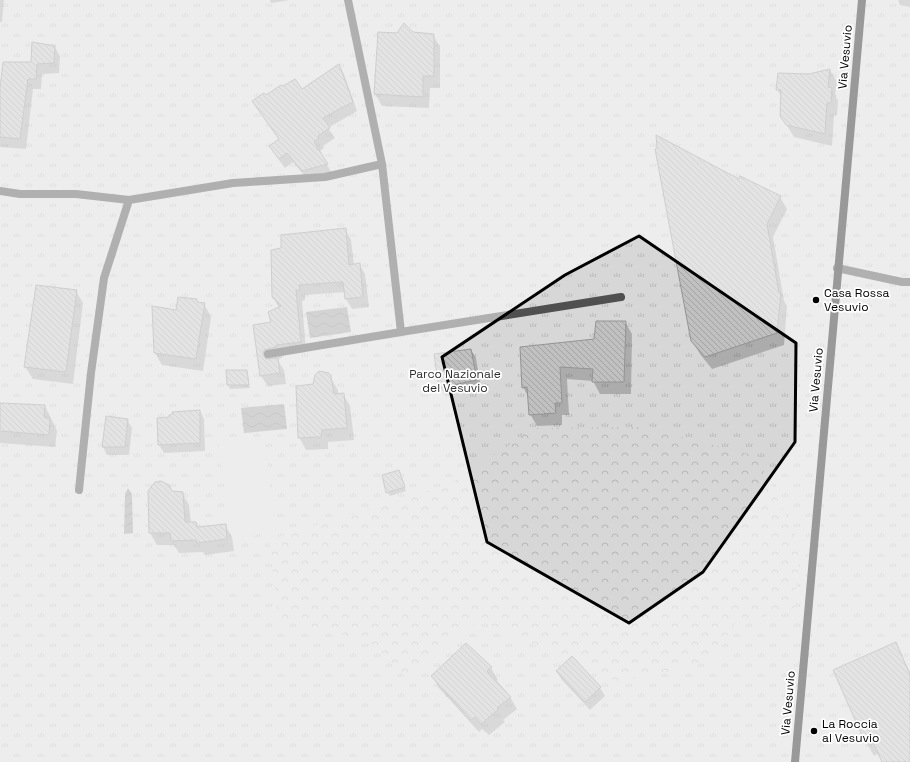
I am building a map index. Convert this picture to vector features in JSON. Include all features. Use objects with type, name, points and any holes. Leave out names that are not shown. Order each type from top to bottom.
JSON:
[{"type":"street","points":[[348,0],[382,164],[401,332]]},
{"type":"street","name":"Via Vesuvio","points":[[795,762],[837,268],[862,0]]},
{"type":"street","points":[[0,192],[20,194],[76,194],[129,200],[232,183],[324,177],[382,164]]},
{"type":"street","points":[[79,490],[91,373],[104,278],[129,200]]},
{"type":"street","points":[[837,268],[902,282],[910,282]]},
{"type":"street","points":[[268,354],[621,297]]},
{"type":"highlighted area","points":[[639,236],[796,343],[795,442],[703,572],[629,623],[487,542],[442,357],[565,275]]},
{"type":"green space","name":"Parco Nazionale del Vesuvio","points":[[0,0],[910,0],[910,762],[0,762]]},
{"type":"green space","points":[[644,427],[756,456],[801,546],[794,608],[734,624],[714,660],[656,675],[616,681],[478,620],[410,681],[370,642],[278,618],[269,540],[450,484],[535,428]]},
{"type":"green space","points":[[264,437],[275,526],[251,537],[232,541],[218,441]]},
{"type":"water","points":[[347,307],[351,332],[310,338],[306,312]]},
{"type":"water","points":[[284,404],[287,429],[244,433],[241,408]]},
{"type":"water","points":[[128,488],[132,494],[133,533],[124,534],[125,494]]},
{"type":"building","points":[[404,23],[413,32],[434,34],[434,76],[423,76],[423,97],[374,94],[378,32],[397,33]]},
{"type":"building","points":[[32,42],[55,46],[54,63],[37,64],[36,79],[28,79],[20,139],[0,137],[0,88],[3,62],[31,62]]},
{"type":"building","points":[[339,64],[353,102],[323,118],[330,128],[318,136],[319,138],[314,142],[328,164],[302,171],[287,153],[279,159],[269,146],[279,139],[252,101],[264,93],[266,95],[281,85],[283,86],[295,79],[302,89]]},
{"type":"building","points":[[830,69],[828,87],[832,88],[831,103],[827,103],[825,134],[786,125],[780,116],[781,90],[776,90],[778,73],[809,74]]},
{"type":"building","points":[[656,135],[739,179],[740,176],[781,196],[767,224],[779,293],[781,293],[777,333],[705,357],[691,341],[655,149],[657,148]]},
{"type":"building","points":[[346,228],[349,265],[360,263],[363,297],[345,299],[343,282],[299,285],[300,290],[296,290],[301,342],[276,345],[276,347],[264,350],[263,355],[266,359],[278,358],[280,373],[260,376],[253,325],[271,322],[268,312],[281,306],[272,297],[271,250],[281,248],[281,235]]},
{"type":"building","points":[[36,285],[77,290],[66,372],[24,367]]},
{"type":"building","points":[[178,297],[197,299],[197,302],[205,303],[196,359],[154,353],[152,306],[176,310]]},
{"type":"building","points":[[596,321],[626,321],[624,382],[592,382],[593,369],[560,367],[562,403],[555,403],[556,413],[529,415],[527,387],[522,388],[520,347],[594,339]]},
{"type":"building","points":[[471,349],[477,380],[439,388],[434,354]]},
{"type":"building","points":[[226,370],[247,370],[249,385],[227,385]]},
{"type":"building","points":[[319,371],[329,373],[334,394],[344,393],[347,428],[322,430],[321,437],[298,438],[296,386],[313,384],[315,375]]},
{"type":"building","points":[[0,403],[45,405],[44,417],[50,418],[49,435],[0,431]]},
{"type":"building","points":[[200,410],[200,443],[158,445],[157,418],[169,417],[169,415],[173,414],[172,412]]},
{"type":"building","points":[[106,416],[128,419],[125,447],[102,447]]},
{"type":"building","points":[[399,470],[405,487],[386,493],[382,475]]},
{"type":"building","points":[[161,481],[169,485],[172,491],[183,492],[185,522],[196,522],[197,527],[226,524],[227,539],[197,543],[196,540],[171,541],[170,533],[149,533],[148,491],[155,482]]},
{"type":"building","points":[[896,642],[910,675],[910,762],[882,762],[871,737],[864,740],[833,670]]},
{"type":"building","points":[[466,643],[492,667],[487,671],[511,697],[481,724],[475,717],[471,720],[431,676]]},
{"type":"building","points":[[572,656],[601,687],[585,702],[556,671]]},
{"type":"place","name":"Casa Rossa Vesuvio","points":[[816,300]]},
{"type":"place","name":"La Roccia al Vesuvio","points":[[814,731]]}]
